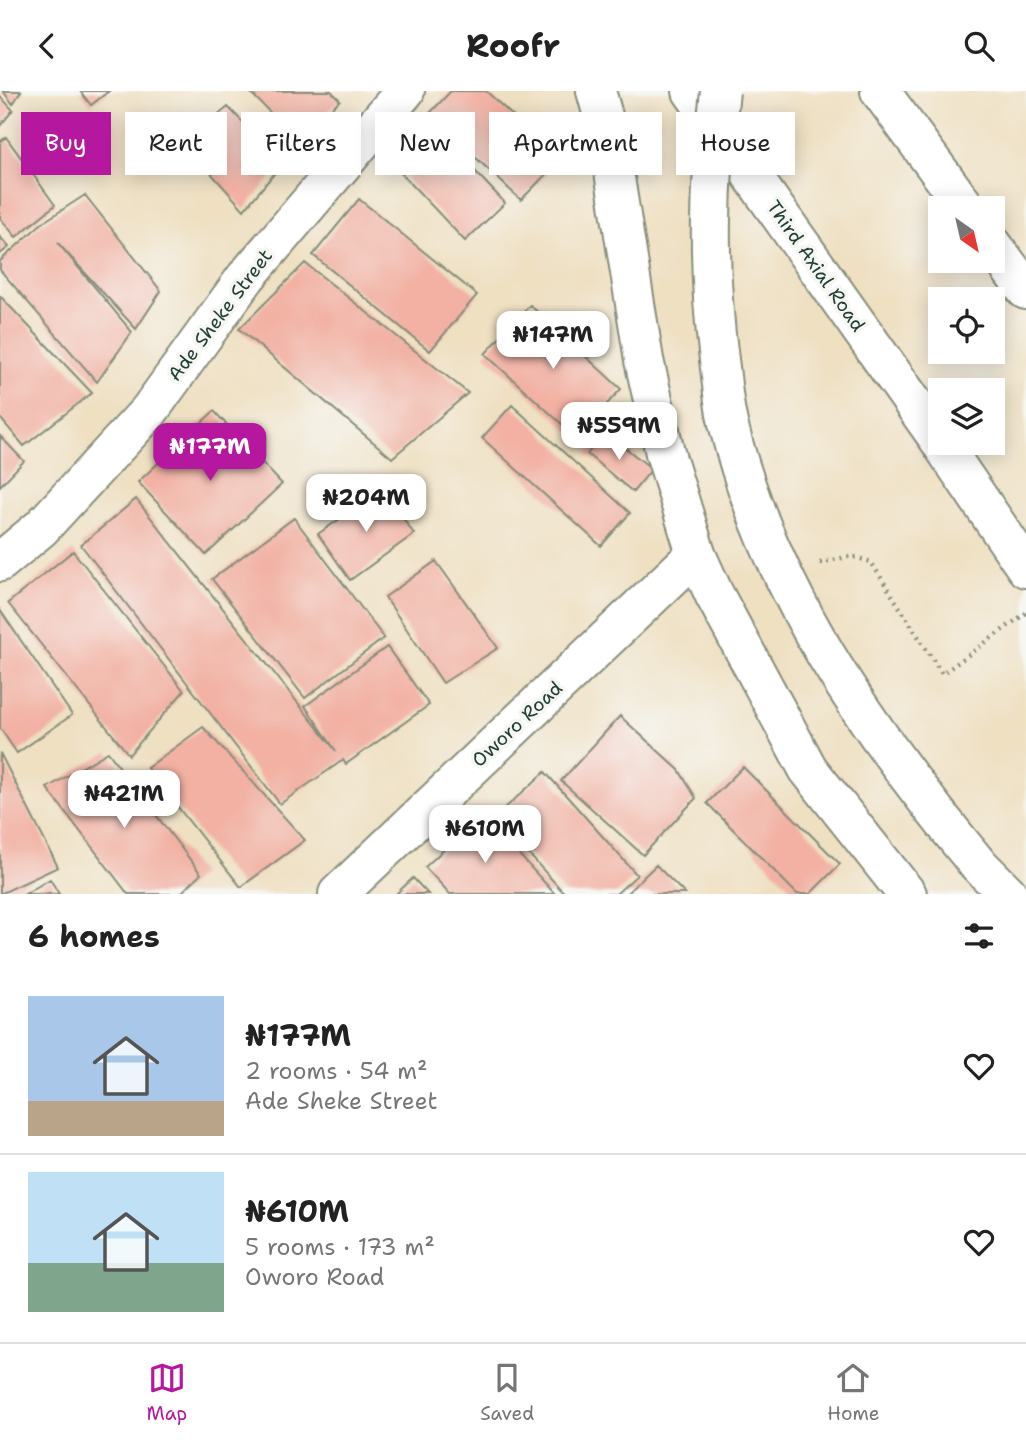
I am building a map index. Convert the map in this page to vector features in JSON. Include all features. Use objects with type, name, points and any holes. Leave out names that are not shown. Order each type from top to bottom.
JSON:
[{"type":"main road","name":"Ade Sheke Street","points":[[0,562],[41,528],[149,411],[246,277],[405,91]]},
{"type":"main road","points":[[575,91],[591,112]]},
{"type":"main road","points":[[596,91],[602,112]]},
{"type":"main road","name":"Third Axial Road","points":[[692,91],[928,425]]},
{"type":"main road","points":[[720,91],[710,172],[710,293],[728,422],[761,528],[801,612],[848,694],[904,775],[976,862],[1008,894]]},
{"type":"main road","points":[[880,91],[957,196]]},
{"type":"main road","points":[[615,175],[644,360],[665,453],[696,554],[714,594],[808,769],[907,894]]},
{"type":"main road","points":[[1005,262],[1026,290]]},
{"type":"main road","name":"Third Axial Road","points":[[949,455],[1026,568]]},
{"type":"main road","name":"Oworo Road","points":[[338,894],[696,554]]},
{"type":"path","points":[[871,562],[942,674],[1026,613]]},
{"type":"building","points":[[3,91],[21,91],[13,104]]},
{"type":"building","points":[[80,91],[109,91],[91,105]]},
{"type":"building","points":[[249,91],[331,91],[340,100],[328,112],[270,112]]},
{"type":"building","points":[[451,91],[486,91],[509,112],[489,112],[489,170],[475,157],[475,112],[431,112]]},
{"type":"building","points":[[0,96],[13,110],[0,126]]},
{"type":"building","points":[[228,107],[241,120],[241,175],[273,175],[244,210],[213,175],[227,175],[227,112],[222,112]]},
{"type":"building","points":[[6,137],[21,158],[21,175],[33,175],[55,205],[16,237],[0,218],[0,142]]},
{"type":"building","points":[[475,171],[505,203],[465,241],[403,175],[475,175]]},
{"type":"building","points":[[494,175],[545,175],[521,200]]},
{"type":"building","points":[[85,195],[161,291],[136,329],[58,243],[132,332],[97,382],[0,270],[0,261],[42,223]]},
{"type":"building","points":[[359,199],[477,295],[430,351],[313,255]]},
{"type":"building","points":[[0,237],[9,247],[0,254]]},
{"type":"building","points":[[305,263],[468,393],[392,458],[239,329]]},
{"type":"building","points":[[0,296],[92,393],[24,446],[0,418]]},
{"type":"building","points":[[530,305],[621,389],[576,437],[485,354]]},
{"type":"building","points":[[512,405],[630,513],[601,546],[482,438]]},
{"type":"building","points":[[214,411],[282,484],[206,555],[138,482]]},
{"type":"building","points":[[605,432],[652,469],[633,492],[587,454]]},
{"type":"building","points":[[0,436],[24,461],[0,486]]},
{"type":"building","points":[[383,489],[414,534],[350,580],[318,534]]},
{"type":"building","points":[[136,499],[336,751],[305,706],[387,647],[429,705],[346,764],[343,760],[280,804],[81,545]]},
{"type":"building","points":[[294,518],[384,638],[305,698],[212,579]]},
{"type":"building","points":[[73,551],[184,691],[129,755],[8,603]]},
{"type":"building","points":[[436,561],[498,648],[443,683],[385,597]]},
{"type":"building","points":[[0,610],[72,715],[17,753],[0,728]]},
{"type":"building","points":[[620,716],[679,770],[696,798],[643,855],[561,781]]},
{"type":"building","points":[[203,727],[305,840],[241,887],[147,768]]},
{"type":"building","points":[[108,752],[201,874],[180,894],[128,894],[47,788]]},
{"type":"building","points":[[0,753],[58,867],[0,894]]},
{"type":"building","points":[[743,767],[840,864],[810,894],[797,894],[707,803]]},
{"type":"building","points":[[545,772],[637,875],[616,894],[565,894],[495,817]]},
{"type":"building","points":[[482,814],[555,894],[450,894],[425,867]]},
{"type":"building","points":[[656,865],[685,894],[626,894]]},
{"type":"building","points":[[413,878],[428,894],[396,894]]},
{"type":"building","points":[[50,879],[59,894],[25,894]]}]
